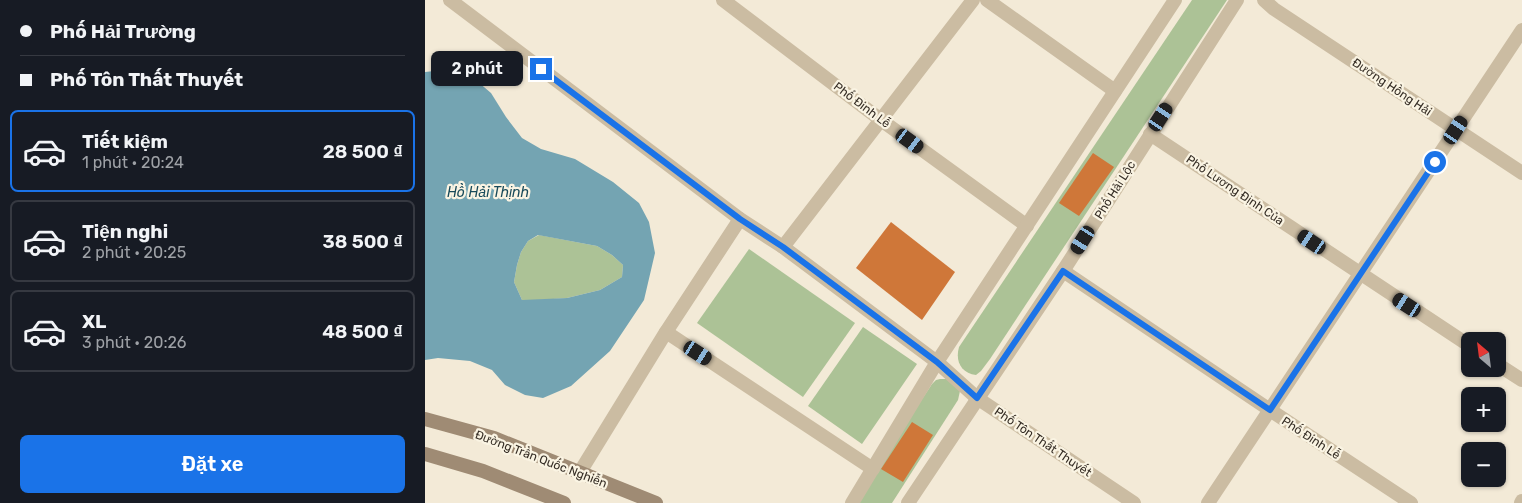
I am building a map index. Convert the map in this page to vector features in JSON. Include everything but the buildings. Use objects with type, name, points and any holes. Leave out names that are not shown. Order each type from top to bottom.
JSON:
[{"type":"main road","name":"Đường Trần Quốc Nghiễn","points":[[425,419],[494,438],[656,503]]},
{"type":"main road","points":[[425,454],[483,470],[564,503]]},
{"type":"street","name":"Phố Tôn Thất Thuyết","points":[[450,0],[740,219],[783,247],[937,362],[977,398],[1134,503]]},
{"type":"street","name":"Phố Đinh Lễ","points":[[723,0],[881,120],[1027,226]]},
{"type":"street","points":[[783,247],[973,0]]},
{"type":"street","points":[[987,0],[1115,91]]},
{"type":"street","points":[[852,503],[937,362],[1175,0]]},
{"type":"street","name":"Phố Hải Lộc","points":[[907,503],[1063,271],[1237,0]]},
{"type":"street","name":"Đường Hồng Hải","points":[[1264,0],[1274,9],[1522,173]]},
{"type":"street","points":[[1208,503],[1522,30]]},
{"type":"street","name":"Phố Lương Định Của","points":[[1150,134],[1461,340]]},
{"type":"street","points":[[580,472],[666,332],[740,219]]},
{"type":"street","name":"Phố Đinh Lễ","points":[[1063,271],[1411,503]]},
{"type":"street","points":[[666,332],[873,469]]},
{"type":"street","points":[[1506,370],[1522,380]]},
{"type":"green space","points":[[1192,0],[1227,0],[990,359],[976,375],[966,372],[960,366],[958,357],[959,347]]},
{"type":"green space","points":[[539,235],[597,246],[612,255],[623,265],[622,277],[600,290],[567,298],[522,300],[514,282],[517,265],[521,252],[528,241]]},
{"type":"green space","points":[[749,249],[855,323],[803,397],[697,323]]},
{"type":"green space","points":[[863,327],[917,364],[862,444],[808,406]]},
{"type":"green space","points":[[940,379],[947,379],[960,391],[958,400],[892,503],[853,503],[932,384]]},
{"type":"water","name":"Hồ Hải Thịnh","points":[[444,70],[471,76],[491,93],[522,138],[541,149],[575,159],[613,182],[639,203],[649,222],[655,253],[644,300],[610,351],[571,386],[543,398],[525,395],[505,385],[492,370],[470,361],[438,358],[425,360],[425,72]],"holes":[[[538,235],[597,246],[612,255],[623,265],[622,277],[600,290],[567,298],[522,300],[514,282],[521,252],[528,241]]]},
{"type":"route","points":[[541,69],[740,219],[783,247],[937,362],[977,398],[1063,271],[1270,410],[1435,162]]}]
